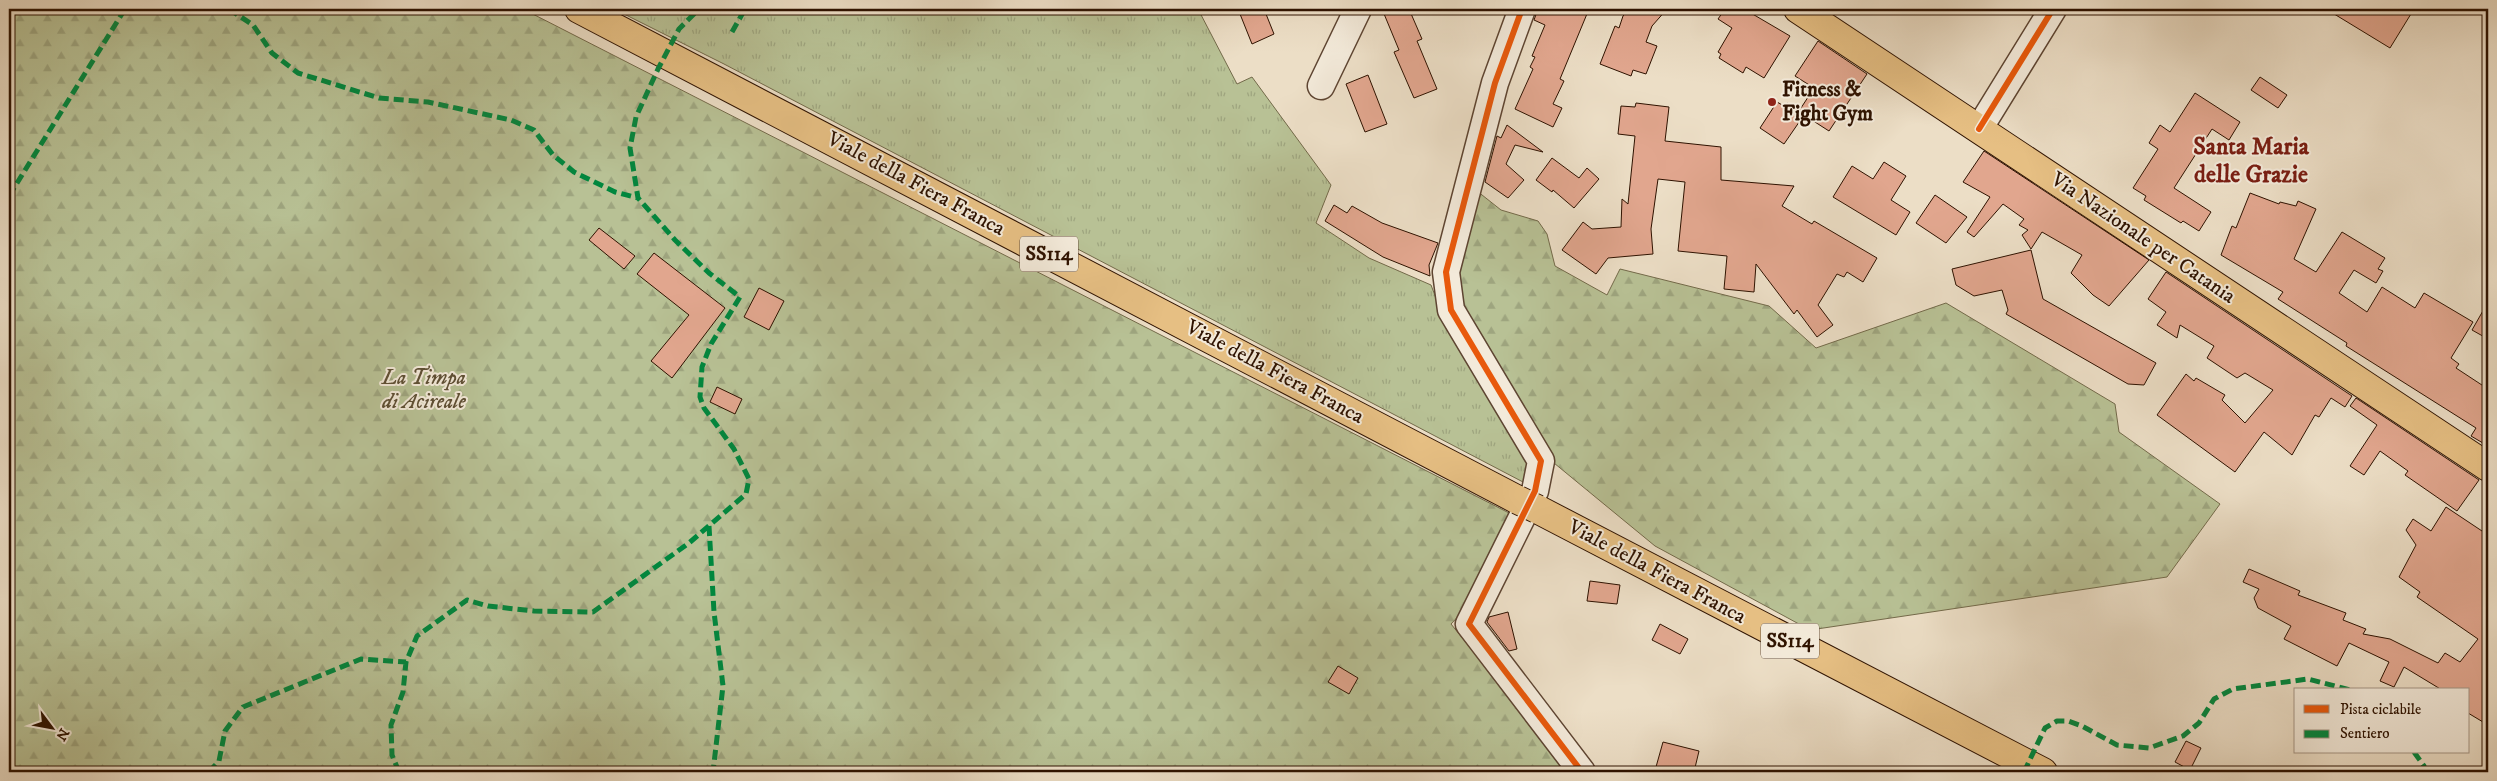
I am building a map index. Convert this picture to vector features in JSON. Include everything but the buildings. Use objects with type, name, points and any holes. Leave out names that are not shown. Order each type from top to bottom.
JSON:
[{"type":"main road","name":"Viale della Fiera Franca","points":[[579,9],[2043,772]]},
{"type":"main road","name":"Via Nazionale per Catania","points":[[1798,9],[2488,467]]},
{"type":"street","points":[[1320,86],[1358,9]]},
{"type":"street","points":[[1522,9],[1495,83],[1446,272],[1451,310],[1541,460],[1534,491],[1469,624],[1582,772]]},
{"type":"street","points":[[1979,129],[2053,9]]},
{"type":"green space","name":"La Timpa di Acireale","points":[[9,9],[523,9],[1511,514],[1467,607],[1451,624],[1571,772],[9,772]]},
{"type":"green space","points":[[614,9],[1198,9],[1237,84],[1252,77],[1331,185],[1316,223],[1369,258],[1431,285],[1442,314],[1532,468],[1523,482],[724,64]]},
{"type":"green space","points":[[1477,191],[1501,210],[1538,221],[1547,234],[1555,266],[1607,295],[1620,269],[1769,306],[1816,348],[1946,303],[2115,404],[2119,432],[2220,504],[2167,577],[1810,630],[1655,546],[1554,463],[1458,309],[1454,272]]},
{"type":"marked path","points":[[9,196],[125,9]]},
{"type":"marked path","points":[[229,9],[253,25],[272,53],[298,73],[379,98],[428,102],[511,120],[534,130],[553,155],[574,172],[615,192],[638,198]]},
{"type":"marked path","points":[[399,772],[392,755],[391,725],[403,692],[406,662],[417,636],[467,600],[488,606],[534,611],[593,612],[689,543],[746,494],[749,479],[734,449],[704,408],[700,397],[702,367],[711,344],[740,297],[709,273],[675,240],[638,198],[630,148],[636,117],[658,69],[679,29],[699,9]]},
{"type":"marked path","points":[[732,32],[745,9]]},
{"type":"marked path","points":[[709,526],[714,612],[723,686],[713,772]]},
{"type":"marked path","points":[[209,772],[219,761],[225,731],[243,707],[361,659],[406,662]]},
{"type":"marked path","points":[[2024,772],[2045,728],[2057,721],[2068,721],[2082,726],[2117,745],[2149,748],[2183,736],[2199,723],[2214,699],[2233,689],[2308,679],[2342,688]]},
{"type":"marked path","points":[[2415,754],[2424,766],[2425,772]]},
{"type":"cycle path","points":[[1522,9],[1495,83],[1446,272],[1451,310],[1541,461],[1535,491],[1469,624],[1582,772]]},
{"type":"cycle path","points":[[1979,129],[2053,9]]},
{"type":"place","name":"Fitness & Fight Gym","points":[[1772,102]]},
{"type":"district","name":"Santa Maria delle Grazie","points":[[2251,161]]}]
